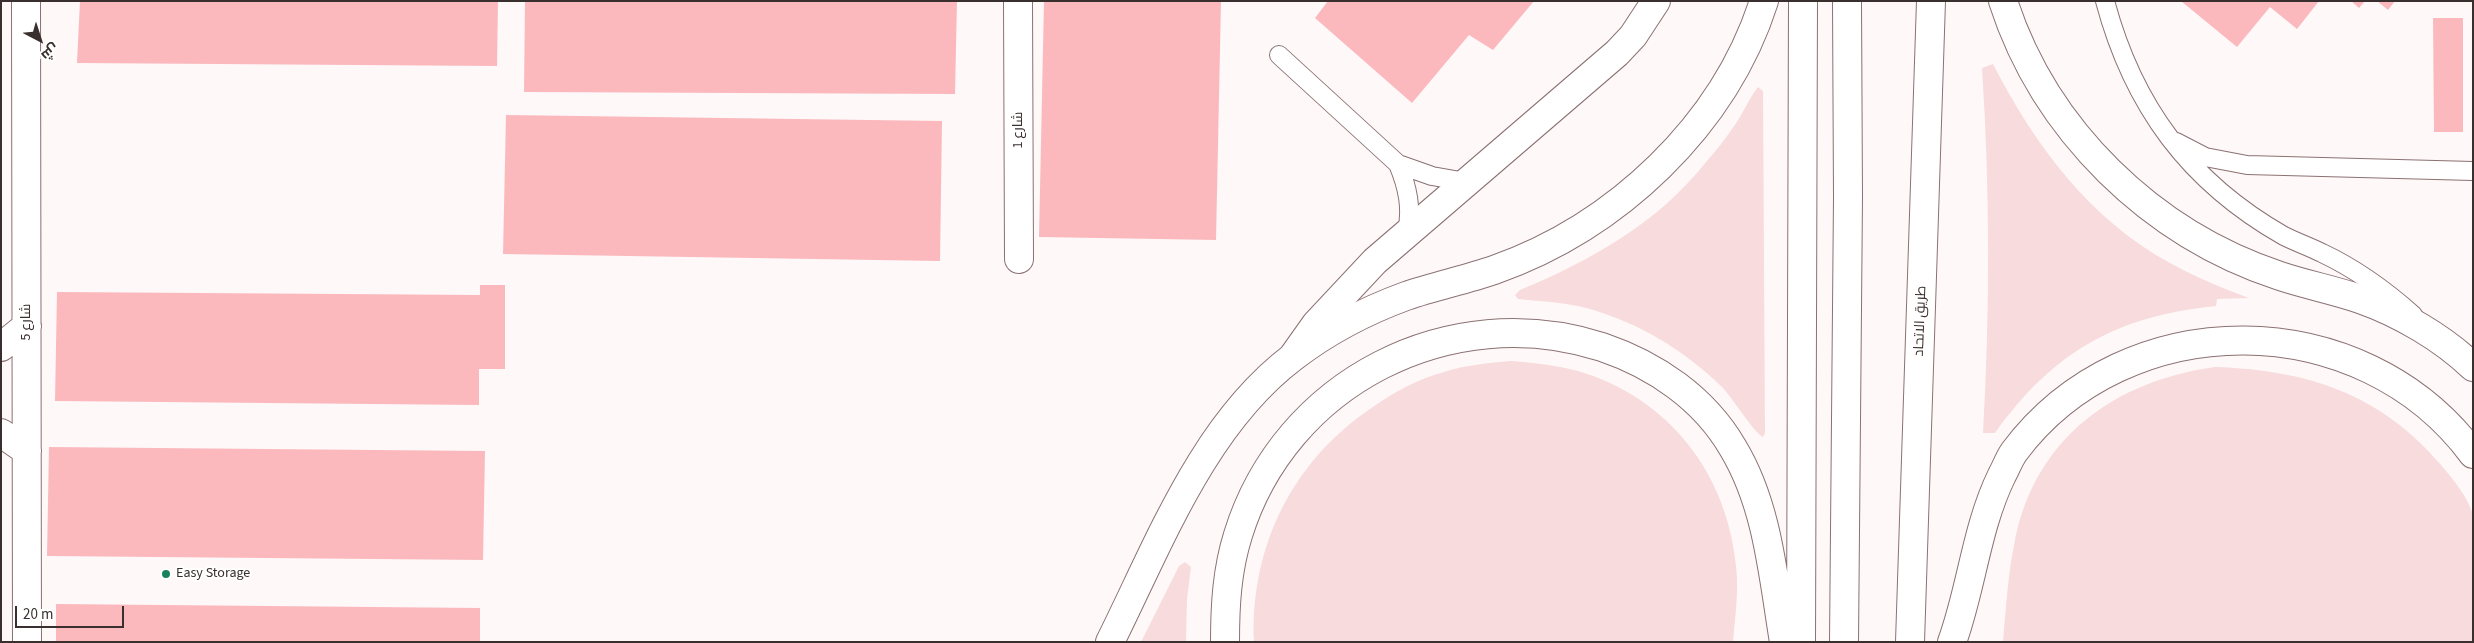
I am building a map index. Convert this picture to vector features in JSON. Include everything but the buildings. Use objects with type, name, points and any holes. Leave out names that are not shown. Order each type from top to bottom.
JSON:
[{"type":"main road","name":"شارع 5","points":[[26,1],[27,642]]},
{"type":"main road","name":"شارع 1","points":[[1018,1],[1020,259]]},
{"type":"main road","points":[[1291,358],[1316,324],[1375,261],[1617,53],[1633,36],[1656,1]]},
{"type":"main road","points":[[1110,642],[1207,452],[1232,418],[1260,386],[1291,358],[1326,334],[1366,312],[1408,295],[1493,270],[1533,254],[1572,234],[1608,210],[1642,183],[1673,153],[1701,119],[1725,83],[1746,45],[1764,1]]},
{"type":"main road","points":[[1801,642],[1802,1]]},
{"type":"main road","points":[[1844,642],[1848,197],[1847,1]]},
{"type":"main road","name":"طريق الاتحاد","points":[[1910,642],[1932,1]]},
{"type":"main road","points":[[2003,1],[2024,53],[2046,92],[2072,130],[2101,164],[2134,195],[2170,222],[2205,244],[2242,262],[2362,300],[2400,317],[2436,338],[2473,368]]},
{"type":"main road","points":[[1,347],[27,326]]},
{"type":"main road","points":[[1226,642],[1225,607],[1228,570],[1238,534],[1251,500],[1291,436],[1317,409],[1348,384],[1384,362],[1422,347],[1461,337],[1502,332],[1542,334],[1574,340],[1621,354],[1657,372],[1686,392],[1711,417],[1732,446],[1749,477],[1758,502],[1768,543],[1784,642]]},
{"type":"main road","points":[[1952,642],[1968,590],[1984,519],[2013,453],[2037,425],[2065,401],[2088,385],[2128,363],[2163,350],[2200,343],[2236,340],[2273,341],[2309,347],[2345,358],[2379,373],[2410,392],[2439,415],[2473,454]]},
{"type":"main road","points":[[1,433],[27,451]]},
{"type":"lane","points":[[2105,1],[2114,34],[2128,70],[2146,104],[2167,136],[2200,173],[2253,217],[2286,237],[2348,266],[2372,281],[2395,299],[2436,338]]},
{"type":"lane","points":[[1279,54],[1398,164],[1432,176],[1466,182]]},
{"type":"lane","points":[[2167,136],[2205,157],[2247,166],[2473,171]]},
{"type":"lane","points":[[1398,164],[1409,198],[1410,216],[1407,233]]},
{"type":"shaded area","points":[[1993,64],[2009,94],[2046,151],[2066,177],[2114,225],[2170,263],[2209,282],[2249,298],[2217,299],[2216,306],[2180,311],[2117,329],[2090,343],[2064,360],[2040,380],[1995,433],[1983,433],[1988,250],[1987,159],[1982,68]]},
{"type":"shaded area","points":[[1758,87],[1763,91],[1765,433],[1763,437],[1754,429],[1722,387],[1690,360],[1656,337],[1618,319],[1578,306],[1518,299],[1515,295],[1520,290],[1597,253],[1645,222],[1667,204],[1687,184],[1719,146],[1736,124]]},
{"type":"shaded area","points":[[1511,361],[1545,364],[1570,369],[1611,383],[1640,400],[1666,420],[1688,444],[1706,471],[1720,500],[1730,532],[1737,585],[1733,642],[1254,642],[1255,607],[1260,572],[1269,539],[1282,508],[1299,479],[1320,453],[1345,428],[1381,401],[1407,386],[1425,378],[1452,370]]},
{"type":"shaded area","points":[[2215,367],[2280,373],[2310,380],[2339,390],[2367,403],[2393,420],[2418,440],[2454,481],[2472,512],[2473,642],[2003,642],[2015,540],[2026,504],[2041,471],[2061,444],[2085,420],[2113,401],[2145,385],[2179,374]]},
{"type":"shaded area","points":[[1185,562],[1191,567],[1187,599],[1186,642],[1141,642],[1179,566]]},
{"type":"place","name":"Easy Storage","points":[[166,574]]}]
